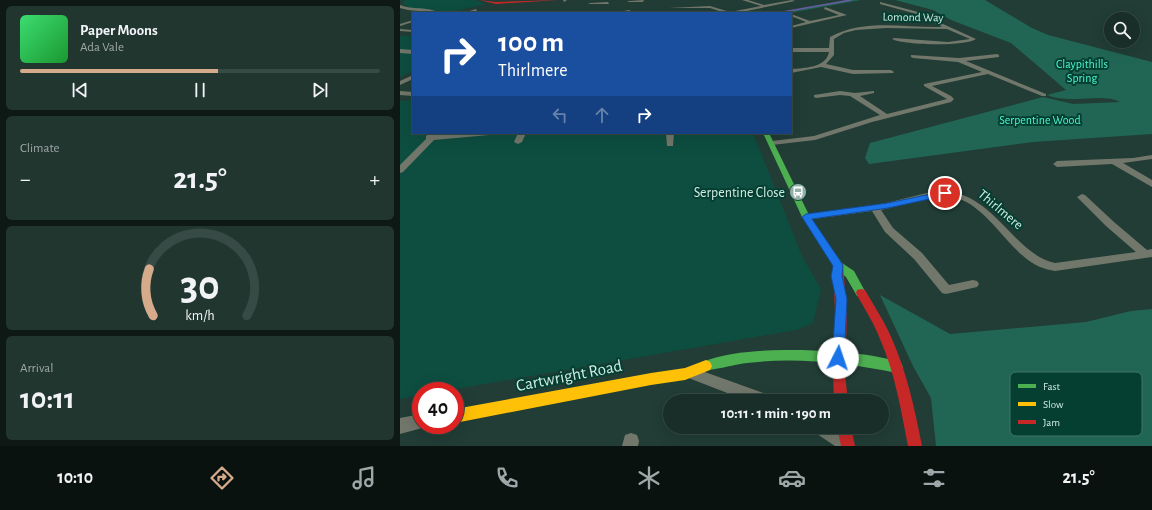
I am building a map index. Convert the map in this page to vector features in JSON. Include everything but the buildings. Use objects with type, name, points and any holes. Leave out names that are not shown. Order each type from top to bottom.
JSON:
[{"type":"street","points":[[481,0],[491,3],[557,2]]},
{"type":"street","points":[[486,0],[512,2]]},
{"type":"street","points":[[744,0],[766,7]]},
{"type":"street","points":[[736,12],[766,7],[792,0],[799,2]]},
{"type":"street","points":[[629,2],[640,1]]},
{"type":"street","points":[[590,4],[601,2],[608,3]]},
{"type":"street","points":[[881,3],[921,14],[947,28]]},
{"type":"street","points":[[400,6],[404,9],[431,12]]},
{"type":"street","points":[[671,8],[710,7],[727,12]]},
{"type":"street","points":[[792,27],[810,22],[847,16],[825,8]]},
{"type":"street","points":[[621,12],[631,12]]},
{"type":"street","points":[[792,15],[810,22]]},
{"type":"street","points":[[883,16],[925,17]]},
{"type":"street","points":[[401,24],[412,21]]},
{"type":"street","name":"Lomond Way","points":[[820,65],[830,57],[832,38],[839,33],[853,29],[873,27],[928,29],[947,28],[974,39],[971,41],[944,43],[894,39]]},
{"type":"street","points":[[400,30],[412,31]]},
{"type":"street","points":[[792,50],[831,50]]},
{"type":"street","points":[[400,51],[412,52]]},
{"type":"street","points":[[913,56],[959,60],[997,56]]},
{"type":"street","points":[[959,60],[1044,95]]},
{"type":"street","points":[[792,71],[820,65],[853,72],[891,72]]},
{"type":"street","points":[[926,85],[988,72]]},
{"type":"street","points":[[400,83],[412,77]]},
{"type":"street","points":[[772,143],[815,138],[886,116],[950,100],[947,95],[919,82]]},
{"type":"street","points":[[816,96],[844,93],[856,95],[872,92]]},
{"type":"street","points":[[400,93],[412,94]]},
{"type":"street","points":[[856,95],[886,116]]},
{"type":"street","points":[[400,170],[429,138],[435,134]]},
{"type":"street","points":[[429,138],[477,134]]},
{"type":"street","points":[[518,142],[522,134]]},
{"type":"street","points":[[670,134],[670,144]]},
{"type":"street","points":[[767,134],[806,217],[838,265],[850,274],[865,297],[880,325],[897,367],[909,412],[915,446]]},
{"type":"street","points":[[1057,164],[1152,157]]},
{"type":"street","points":[[1114,161],[1152,184]]},
{"type":"street","name":"Thirlmere","points":[[806,217],[875,208],[936,194],[949,194],[960,196],[988,214],[1031,257],[1040,264],[1048,267],[1148,253]]},
{"type":"street","name":"Thirlmere","points":[[1082,197],[1110,224],[1148,253]]},
{"type":"street","points":[[875,208],[889,230],[918,256],[946,290],[973,284]]},
{"type":"street","points":[[838,265],[837,276],[841,299],[838,358],[841,394]]},
{"type":"street","name":"Cartwright Road","points":[[464,414],[655,378],[691,373],[712,364],[756,357],[794,355],[838,358],[872,361],[897,367]]},
{"type":"street","name":"Cartwright Road","points":[[691,373],[748,394]]},
{"type":"street","points":[[400,426],[412,424]]},
{"type":"street","points":[[831,434],[848,445]]},
{"type":"street","points":[[846,434],[848,445]]},
{"type":"shaded area","points":[[404,0],[475,0],[486,4],[451,12],[439,12],[409,8],[403,4]]},
{"type":"shaded area","points":[[400,36],[412,36],[412,71],[400,77]]},
{"type":"shaded area","points":[[412,100],[412,134],[753,134],[802,256],[821,289],[813,323],[796,330],[464,388],[464,382],[412,382],[412,397],[400,399],[400,101]]},
{"type":"green space","points":[[847,0],[861,0],[792,12],[781,12]]},
{"type":"green space","points":[[895,0],[985,0],[1032,28],[1048,35],[1152,62],[1152,134],[1033,142],[869,164],[865,158],[870,143],[1043,97],[1073,104],[1120,102],[1113,99],[1104,98],[1066,99],[1047,95],[1066,90],[1011,43],[951,20],[933,10]]},
{"type":"green space","points":[[880,295],[950,334],[1086,322],[1131,311],[1152,309],[1152,446],[936,446],[931,398],[913,366]]},
{"type":"waterway","points":[[783,12],[851,0]]},
{"type":"traffic: fast","points":[[766,134],[806,217],[838,265],[850,274],[861,293]]},
{"type":"traffic: fast","points":[[706,366],[745,358],[802,355],[859,360],[897,367]]},
{"type":"traffic: slow","points":[[464,414],[685,374],[706,366]]},
{"type":"traffic: jam","points":[[481,0],[496,3],[557,0]]},
{"type":"traffic: jam","points":[[838,265],[841,312],[839,375],[840,394]]},
{"type":"traffic: jam","points":[[861,293],[887,339],[897,369],[915,446]]},
{"type":"traffic: jam","points":[[845,434],[848,446]]},
{"type":"place","name":"Serpentine Close","points":[[798,192]]},
{"type":"route","points":[[838,358],[841,317],[840,288],[837,276],[838,265],[806,217],[888,206],[945,193]]},
{"type":"park label","name":"Claypithills Spring","points":[[1082,71]]},
{"type":"park label","name":"Serpentine Wood","points":[[1040,120]]}]
